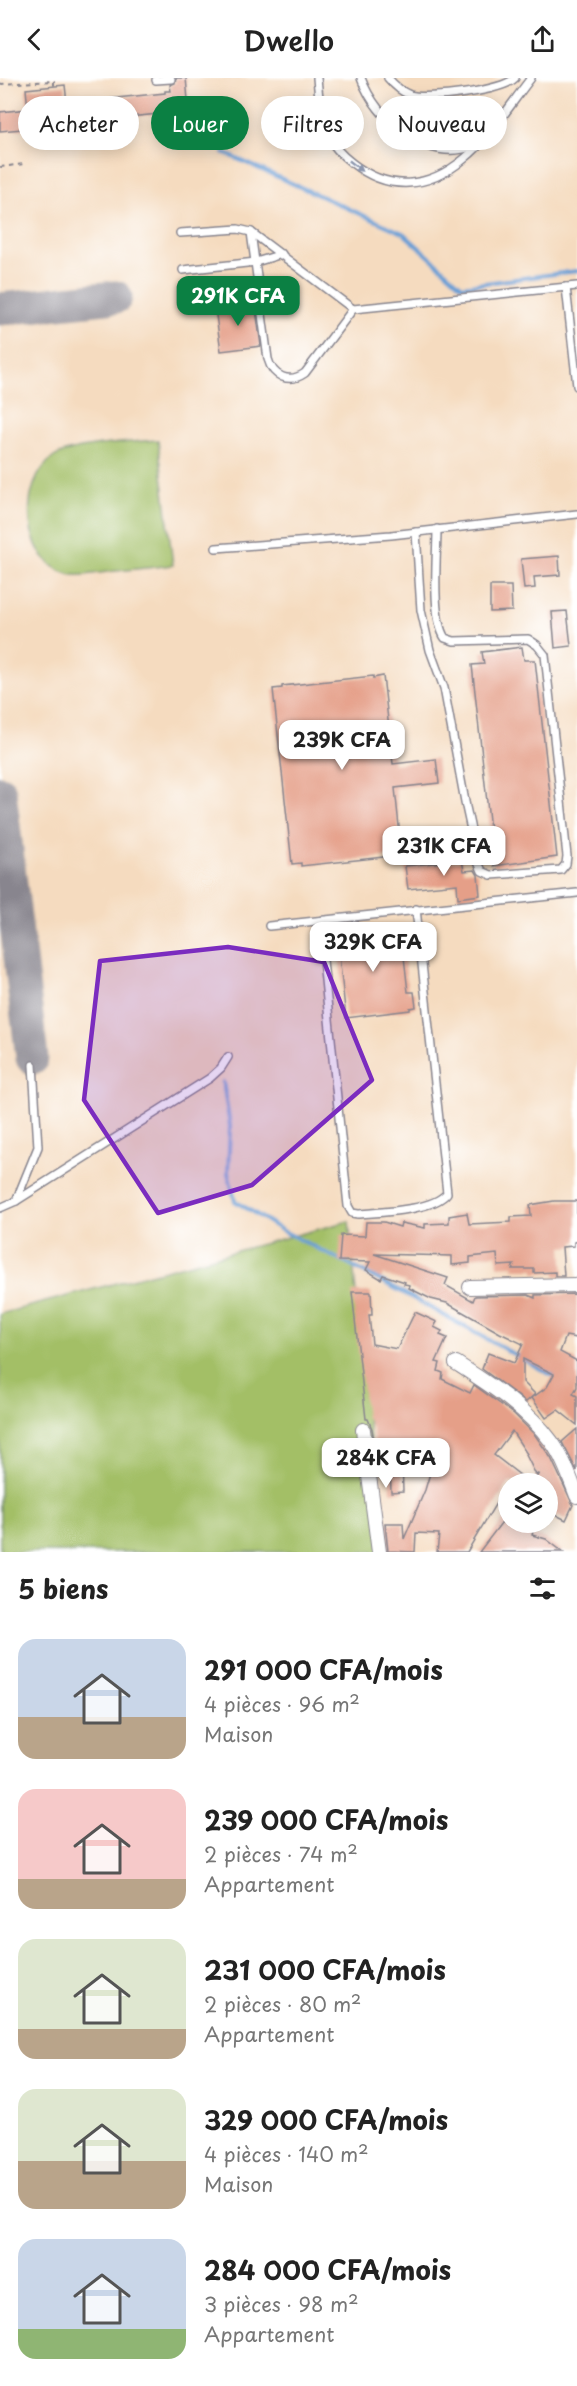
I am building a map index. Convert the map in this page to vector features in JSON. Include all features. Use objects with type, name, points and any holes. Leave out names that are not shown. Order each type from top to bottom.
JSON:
[{"type":"street","points":[[470,1287],[577,1285]]},
{"type":"street","points":[[456,1363],[521,1408],[551,1441],[577,1496]]},
{"type":"street","points":[[363,1430],[379,1552]]},
{"type":"lane","points":[[317,78],[320,112],[329,138],[345,158],[368,176],[394,184],[417,182],[441,175],[473,150]]},
{"type":"lane","points":[[361,78],[376,108]]},
{"type":"lane","points":[[388,78],[400,90],[412,96],[471,93],[497,87],[515,78]]},
{"type":"lane","points":[[507,109],[531,78]]},
{"type":"lane","points":[[156,80],[171,79]]},
{"type":"lane","points":[[445,150],[454,152],[465,150]]},
{"type":"lane","points":[[180,232],[238,229],[251,232],[353,309],[577,286]]},
{"type":"lane","points":[[251,232],[268,359],[274,372],[279,376],[293,378],[305,373],[353,309]]},
{"type":"lane","points":[[183,270],[256,262],[282,254]]},
{"type":"lane","points":[[566,287],[577,386]]},
{"type":"lane","points":[[216,548],[416,532],[577,514]]},
{"type":"lane","points":[[416,532],[421,610],[430,650],[444,688],[478,862],[482,871],[490,875],[561,870],[566,864],[567,856],[545,655],[528,639],[454,641],[445,638],[440,631],[437,612],[437,529]]},
{"type":"lane","points":[[269,926],[577,893]]},
{"type":"lane","points":[[319,921],[348,1206],[352,1213],[358,1214],[404,1209],[438,1200],[447,1193],[424,998],[417,909]]},
{"type":"lane","points":[[0,1208],[16,1201],[210,1078],[221,1068],[228,1057]]},
{"type":"lane","points":[[16,1201],[38,1147],[33,1065]]},
{"type":"path","points":[[0,84],[54,81],[54,86]]},
{"type":"path","points":[[0,166],[24,164]]},
{"type":"highlighted area","points":[[228,947],[324,962],[372,1080],[252,1185],[158,1213],[84,1100],[100,961]]},
{"type":"green space","points":[[158,440],[173,565],[79,575],[68,574],[53,566],[41,554],[30,520],[30,502],[34,484],[42,469],[54,457],[74,450]]},
{"type":"green space","points":[[349,1221],[381,1552],[0,1552],[0,1314]]},
{"type":"building","points":[[176,78],[186,78],[188,96],[151,96],[151,115],[139,116],[139,96],[136,96],[165,93],[165,91],[171,91],[170,85],[175,83]]},
{"type":"building","points":[[65,85],[66,96],[27,96],[26,89]]},
{"type":"building","points":[[18,110],[18,129],[0,131],[0,112]]},
{"type":"building","points":[[255,303],[261,346],[221,351],[215,308]]},
{"type":"building","points":[[559,556],[560,575],[534,577],[535,588],[524,589],[521,559]]},
{"type":"building","points":[[490,586],[511,586],[512,611],[490,612]]},
{"type":"building","points":[[567,611],[571,646],[555,648],[552,612]]},
{"type":"building","points":[[522,647],[524,660],[535,660],[557,857],[494,866],[472,665],[484,664],[482,652]]},
{"type":"building","points":[[373,676],[373,678],[383,676],[393,764],[436,759],[439,783],[395,788],[402,855],[301,866],[301,863],[292,864],[273,689],[282,688],[282,686]]},
{"type":"building","points":[[462,860],[464,871],[475,870],[478,875],[480,895],[458,898],[457,884],[408,889],[405,866]]},
{"type":"building","points":[[371,927],[372,934],[401,930],[408,992],[414,992],[416,1007],[410,1010],[346,1018],[337,937],[339,930]]},
{"type":"building","points":[[554,1201],[577,1201],[577,1241],[574,1242],[574,1246],[562,1247],[564,1276],[555,1276],[555,1272],[534,1273],[534,1269],[512,1269],[514,1265],[498,1266],[497,1254],[470,1257],[470,1263],[452,1265],[452,1256],[374,1254],[448,1278],[445,1285],[473,1301],[475,1296],[528,1295],[535,1298],[535,1295],[577,1294],[577,1338],[566,1336],[560,1352],[577,1361],[577,1387],[573,1394],[577,1396],[577,1425],[558,1410],[546,1418],[532,1398],[547,1387],[554,1374],[523,1359],[523,1382],[535,1394],[526,1402],[482,1369],[488,1353],[514,1363],[523,1344],[447,1303],[431,1299],[409,1288],[410,1285],[404,1284],[405,1282],[383,1275],[381,1279],[366,1270],[370,1262],[339,1261],[341,1235],[365,1236],[366,1222],[384,1222],[400,1227],[401,1223],[425,1228],[425,1224],[449,1223],[449,1216],[467,1213],[469,1224],[511,1222],[511,1217],[531,1216],[530,1205]]},
{"type":"building","points":[[352,1292],[371,1292],[372,1315],[369,1315],[372,1344],[397,1349],[415,1312],[437,1322],[434,1327],[442,1331],[440,1335],[447,1338],[436,1362],[440,1363],[438,1371],[443,1373],[442,1379],[470,1393],[474,1385],[514,1414],[535,1435],[551,1458],[573,1505],[566,1520],[558,1516],[558,1473],[535,1473],[527,1454],[512,1431],[494,1455],[517,1473],[498,1473],[498,1500],[467,1552],[437,1552],[439,1534],[416,1533],[415,1552],[388,1551],[385,1523],[403,1523],[404,1539],[425,1490],[433,1463],[402,1458],[403,1491],[391,1492],[390,1463],[377,1462],[372,1429],[366,1419]]},
{"type":"building","points":[[577,1429],[577,1471],[562,1442]]},
{"type":"building","points":[[498,1527],[498,1533],[533,1533],[532,1535],[546,1539],[563,1552],[479,1552]]},
{"type":"waterway","points":[[224,153],[403,233],[462,286],[577,271]]},
{"type":"waterway","points":[[223,1082],[230,1126],[228,1173],[235,1201],[283,1231],[391,1286],[557,1378]]},
{"type":"taxiway","points":[[0,309],[116,297]]},
{"type":"taxiway","points":[[0,792],[32,1058]]}]
